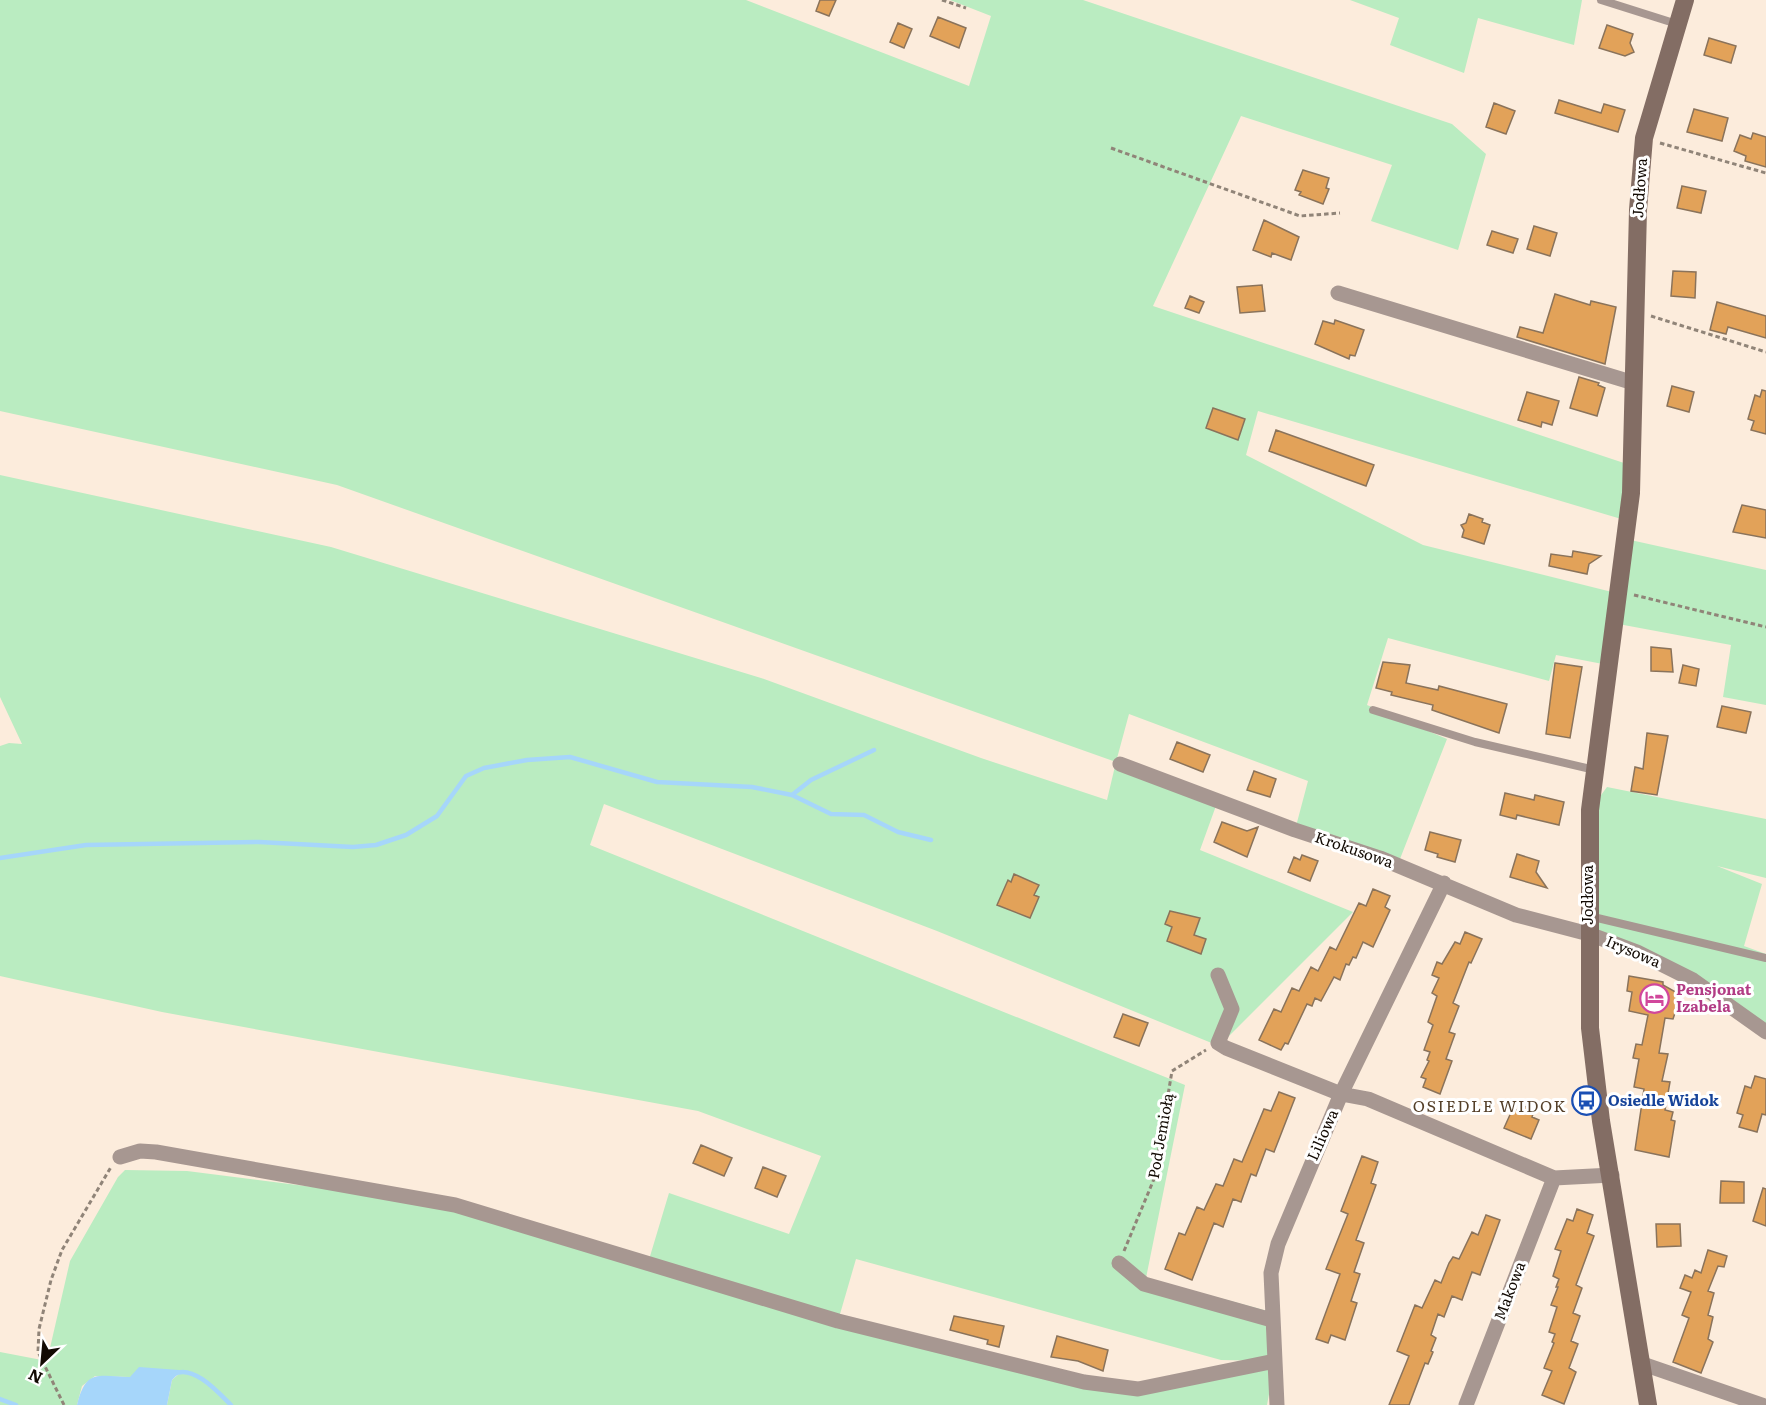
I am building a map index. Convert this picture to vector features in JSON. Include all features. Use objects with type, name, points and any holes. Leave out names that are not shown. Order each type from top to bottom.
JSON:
[{"type":"street","name":"Jodłowa","points":[[1648,1405],[1612,1175],[1601,1121],[1590,1028],[1588,925],[1590,810],[1616,590],[1631,493],[1638,210],[1644,138],[1685,0]]},
{"type":"street","points":[[1338,293],[1634,383]]},
{"type":"street","name":"Krokusowa","points":[[1120,764],[1295,830],[1380,858],[1516,915],[1588,925]]},
{"type":"street","name":"Liliowa","points":[[1277,1405],[1270,1274],[1278,1244],[1341,1094],[1444,883]]},
{"type":"street","name":"Irysowa","points":[[1588,925],[1693,980],[1766,1032]]},
{"type":"street","points":[[1218,975],[1232,1009],[1218,1042],[1226,1048],[1341,1094],[1368,1099],[1554,1178],[1612,1175]]},
{"type":"street","points":[[120,1157],[140,1151],[156,1152],[455,1205],[838,1321],[1084,1382],[1127,1389],[1275,1361]]},
{"type":"street","name":"Makowa","points":[[1466,1405],[1554,1178]]},
{"type":"street","points":[[1119,1263],[1144,1284],[1272,1320]]},
{"type":"street","points":[[1640,1363],[1762,1405]]},
{"type":"lane","points":[[1601,0],[1678,24]]},
{"type":"lane","points":[[1373,710],[1475,742],[1595,770]]},
{"type":"lane","points":[[1588,925],[1766,958]]},
{"type":"path","points":[[942,0],[966,8]]},
{"type":"path","points":[[1644,138],[1766,173]]},
{"type":"path","points":[[1111,148],[1300,216],[1340,213]]},
{"type":"path","points":[[1635,312],[1766,352]]},
{"type":"path","points":[[1616,590],[1766,627]]},
{"type":"path","name":"Pod Jemiołą","points":[[1119,1263],[1154,1179],[1172,1071],[1218,1042]]},
{"type":"path","points":[[64,1405],[38,1352],[39,1329],[51,1280],[62,1250],[97,1187],[120,1157]]},
{"type":"green space","points":[[0,0],[746,0],[969,86],[991,16],[950,0],[1083,0],[1452,124],[1486,154],[1458,250],[1371,221],[1392,165],[1241,116],[1153,306],[1633,466],[1628,521],[1258,411],[1246,455],[1423,545],[1616,593],[1626,539],[1766,570],[1766,705],[1723,697],[1731,645],[1613,623],[1608,665],[1556,655],[1549,681],[1388,638],[1367,705],[1447,739],[1398,864],[1295,830],[1308,781],[1129,714],[1116,762],[337,485],[0,411]]},
{"type":"green space","points":[[1350,0],[1582,0],[1574,45],[1478,18],[1464,73],[1390,45],[1399,18]]},
{"type":"green space","points":[[0,475],[331,547],[761,678],[981,758],[1107,800],[1116,762],[1217,803],[1200,850],[1353,912],[1219,1046],[937,931],[604,804],[590,845],[1185,1085],[1146,1278],[1271,1312],[1275,1361],[1267,1405],[167,1405],[172,1380],[180,1373],[130,1377],[95,1376],[82,1386],[77,1405],[0,1405],[0,1352],[47,1361],[70,1261],[118,1177],[125,1170],[187,1171],[455,1205],[648,1263],[669,1193],[789,1234],[821,1156],[698,1111],[162,1012],[0,976],[0,746],[9,743],[22,744],[0,697]],"holes":[[[856,1259],[1221,1360],[1271,1361],[1127,1389],[838,1321]]]},
{"type":"green space","points":[[1607,787],[1766,819],[1766,878],[1717,866],[1762,884],[1744,946],[1766,954],[1766,1032],[1738,1010],[1589,934],[1590,810]]},
{"type":"water","points":[[139,1367],[179,1370],[180,1372],[172,1380],[167,1405],[77,1405],[84,1385],[89,1380],[101,1376],[130,1377]]},
{"type":"building","points":[[820,0],[836,0],[829,16],[816,11]]},
{"type":"building","points":[[938,17],[966,28],[959,48],[930,36]]},
{"type":"building","points":[[898,23],[912,29],[904,48],[890,42]]},
{"type":"building","points":[[1607,25],[1633,34],[1630,43],[1634,52],[1625,56],[1599,48]]},
{"type":"building","points":[[1709,38],[1736,46],[1731,63],[1704,55]]},
{"type":"building","points":[[1559,100],[1601,113],[1604,104],[1625,110],[1618,132],[1555,113]]},
{"type":"building","points":[[1494,103],[1515,111],[1506,134],[1486,127]]},
{"type":"building","points":[[1694,109],[1728,118],[1722,141],[1687,132]]},
{"type":"building","points":[[1753,133],[1766,137],[1766,167],[1745,161],[1746,156],[1734,151],[1740,135],[1751,139]]},
{"type":"building","points":[[1303,170],[1329,178],[1326,188],[1329,189],[1323,204],[1299,195],[1301,192],[1295,190]]},
{"type":"building","points":[[1682,186],[1706,191],[1701,213],[1677,208]]},
{"type":"building","points":[[1264,220],[1299,237],[1291,260],[1272,253],[1271,257],[1253,250]]},
{"type":"building","points":[[1534,226],[1557,233],[1550,256],[1527,249]]},
{"type":"building","points":[[1492,231],[1518,239],[1513,253],[1487,245]]},
{"type":"building","points":[[1673,271],[1696,272],[1695,298],[1671,296]]},
{"type":"building","points":[[1262,285],[1265,311],[1240,313],[1237,287]]},
{"type":"building","points":[[1555,294],[1590,305],[1591,301],[1616,307],[1605,364],[1517,337],[1520,327],[1543,333]]},
{"type":"building","points":[[1190,296],[1204,302],[1199,313],[1185,308]]},
{"type":"building","points":[[1717,302],[1766,316],[1766,338],[1728,327],[1726,334],[1710,330]]},
{"type":"building","points":[[1335,320],[1364,330],[1355,356],[1350,355],[1349,359],[1315,344],[1323,321],[1334,324]]},
{"type":"building","points":[[1579,377],[1599,383],[1598,385],[1605,388],[1597,416],[1570,408]]},
{"type":"building","points":[[1672,386],[1694,392],[1689,412],[1667,406]]},
{"type":"building","points":[[1762,390],[1766,391],[1766,434],[1751,430],[1754,421],[1748,419],[1755,395],[1760,397]]},
{"type":"building","points":[[1527,392],[1559,401],[1552,425],[1542,422],[1541,427],[1518,420]]},
{"type":"building","points":[[1213,408],[1245,419],[1238,440],[1206,428]]},
{"type":"building","points":[[1276,430],[1374,465],[1366,486],[1269,451]]},
{"type":"building","points":[[1742,505],[1766,510],[1766,538],[1733,532]]},
{"type":"building","points":[[1469,514],[1483,519],[1482,522],[1490,525],[1484,544],[1462,537],[1464,530],[1461,525],[1466,523]]},
{"type":"building","points":[[1573,551],[1601,556],[1589,564],[1587,574],[1549,566],[1551,554],[1572,557]]},
{"type":"building","points":[[1651,647],[1671,649],[1673,672],[1651,671]]},
{"type":"building","points":[[1383,662],[1410,665],[1406,683],[1438,690],[1439,686],[1507,704],[1499,733],[1432,710],[1433,705],[1391,695],[1392,692],[1376,688]]},
{"type":"building","points":[[1555,663],[1582,667],[1570,738],[1546,734]]},
{"type":"building","points":[[1683,665],[1699,669],[1696,686],[1679,683]]},
{"type":"building","points":[[1722,706],[1751,712],[1746,733],[1717,727]]},
{"type":"building","points":[[1647,733],[1668,736],[1657,795],[1631,791],[1635,767],[1643,769]]},
{"type":"building","points":[[1177,742],[1210,755],[1203,772],[1170,759]]},
{"type":"building","points":[[1254,771],[1276,779],[1270,797],[1247,790]]},
{"type":"building","points":[[1505,793],[1534,800],[1535,795],[1564,802],[1559,825],[1517,815],[1516,819],[1500,815]]},
{"type":"building","points":[[1222,822],[1247,831],[1258,827],[1247,857],[1214,842]]},
{"type":"building","points":[[1430,832],[1461,840],[1455,862],[1437,857],[1438,854],[1425,850]]},
{"type":"building","points":[[1517,854],[1539,861],[1536,872],[1547,888],[1510,877]]},
{"type":"building","points":[[1302,855],[1318,861],[1310,881],[1288,872],[1294,857],[1300,860]]},
{"type":"building","points":[[1014,874],[1039,885],[1034,895],[1039,897],[1030,918],[997,905],[1008,880],[1011,882]]},
{"type":"building","points":[[1373,889],[1390,896],[1385,907],[1390,910],[1373,947],[1363,942],[1356,958],[1353,957],[1349,965],[1346,964],[1340,980],[1334,977],[1321,1001],[1315,998],[1312,1006],[1307,1004],[1288,1044],[1285,1043],[1281,1050],[1259,1040],[1274,1009],[1281,1012],[1292,988],[1299,991],[1311,967],[1318,971],[1330,947],[1336,950],[1359,903],[1366,906]]},
{"type":"building","points":[[1170,911],[1200,918],[1194,935],[1206,939],[1201,954],[1167,941],[1172,927],[1165,924]]},
{"type":"building","points":[[1465,932],[1482,939],[1471,963],[1469,962],[1453,1003],[1459,1006],[1449,1032],[1455,1034],[1446,1059],[1452,1061],[1440,1094],[1423,1087],[1426,1079],[1421,1077],[1429,1061],[1427,1060],[1430,1052],[1424,1050],[1433,1025],[1428,1022],[1437,996],[1432,993],[1439,978],[1432,975],[1437,962],[1442,964],[1455,942],[1460,944]]},
{"type":"building","points":[[1629,976],[1663,982],[1663,985],[1681,995],[1673,1019],[1665,1018],[1659,1053],[1668,1054],[1662,1081],[1670,1082],[1665,1110],[1673,1112],[1671,1120],[1675,1121],[1669,1157],[1635,1150],[1644,1089],[1634,1087],[1639,1059],[1633,1058],[1636,1044],[1642,1045],[1648,1015],[1629,1011],[1632,992],[1627,991]]},
{"type":"building","points":[[1123,1014],[1148,1023],[1139,1046],[1114,1037]]},
{"type":"building","points":[[1755,1076],[1766,1079],[1766,1115],[1762,1114],[1757,1132],[1739,1127],[1743,1115],[1737,1113],[1745,1086],[1751,1088]]},
{"type":"building","points":[[1279,1092],[1295,1098],[1274,1152],[1266,1149],[1256,1176],[1251,1174],[1241,1202],[1233,1199],[1223,1227],[1214,1223],[1192,1280],[1165,1269],[1179,1233],[1185,1235],[1197,1207],[1204,1210],[1216,1184],[1223,1186],[1234,1159],[1242,1162],[1264,1109],[1271,1111]]},
{"type":"building","points":[[1522,1105],[1534,1111],[1532,1117],[1539,1120],[1531,1139],[1504,1128],[1513,1108],[1520,1112]]},
{"type":"building","points":[[701,1145],[732,1158],[724,1176],[693,1163]]},
{"type":"building","points":[[1362,1156],[1378,1162],[1371,1183],[1376,1185],[1356,1240],[1364,1243],[1354,1272],[1360,1274],[1351,1301],[1357,1303],[1345,1340],[1331,1335],[1328,1343],[1316,1339],[1340,1274],[1326,1269],[1348,1214],[1341,1211]]},
{"type":"building","points":[[763,1167],[786,1176],[777,1197],[755,1188]]},
{"type":"building","points":[[1721,1181],[1744,1182],[1744,1203],[1720,1203]]},
{"type":"building","points":[[1763,1188],[1766,1189],[1766,1226],[1753,1221]]},
{"type":"building","points":[[1577,1209],[1593,1215],[1587,1233],[1594,1236],[1576,1285],[1582,1288],[1573,1313],[1580,1316],[1571,1341],[1578,1344],[1569,1368],[1576,1372],[1564,1404],[1542,1395],[1552,1371],[1544,1368],[1554,1343],[1552,1342],[1555,1334],[1549,1332],[1557,1307],[1551,1305],[1559,1279],[1553,1276],[1561,1251],[1555,1249],[1567,1219],[1573,1221]]},
{"type":"building","points":[[1486,1215],[1500,1220],[1480,1275],[1472,1272],[1462,1300],[1452,1296],[1444,1317],[1438,1314],[1431,1335],[1436,1338],[1431,1351],[1433,1352],[1428,1364],[1425,1363],[1409,1405],[1389,1405],[1409,1356],[1397,1351],[1415,1305],[1422,1308],[1435,1280],[1441,1283],[1449,1263],[1453,1257],[1459,1259],[1472,1232],[1478,1235]]},
{"type":"building","points":[[1656,1224],[1680,1224],[1681,1246],[1657,1247]]},
{"type":"building","points":[[1708,1250],[1727,1256],[1724,1267],[1718,1266],[1708,1291],[1714,1293],[1708,1315],[1713,1317],[1708,1339],[1713,1342],[1701,1373],[1673,1362],[1689,1318],[1682,1315],[1691,1292],[1680,1288],[1685,1275],[1692,1278],[1695,1270],[1701,1273]]},
{"type":"building","points":[[954,1316],[1004,1326],[999,1347],[987,1344],[988,1340],[950,1330]]},
{"type":"building","points":[[1057,1336],[1108,1350],[1103,1371],[1078,1361],[1051,1357]]},
{"type":"waterway","points":[[792,795],[811,780],[874,750]]},
{"type":"waterway","points":[[0,858],[86,845],[259,842],[353,847],[376,845],[406,835],[437,816],[466,776],[484,768],[527,760],[570,757],[657,782],[752,787],[792,795],[831,814],[864,815],[898,832],[931,840]]},
{"type":"waterway","points":[[174,1374],[181,1372],[197,1376],[231,1405]]},
{"type":"waterway","points":[[0,1399],[16,1405]]},
{"type":"place","name":"Pensjonat Izabela","points":[[1655,999]]},
{"type":"place","name":"Osiedle Widok","points":[[1587,1101]]},
{"type":"district","name":"OSIEDLE WIDOK","points":[[1490,1106]]}]
